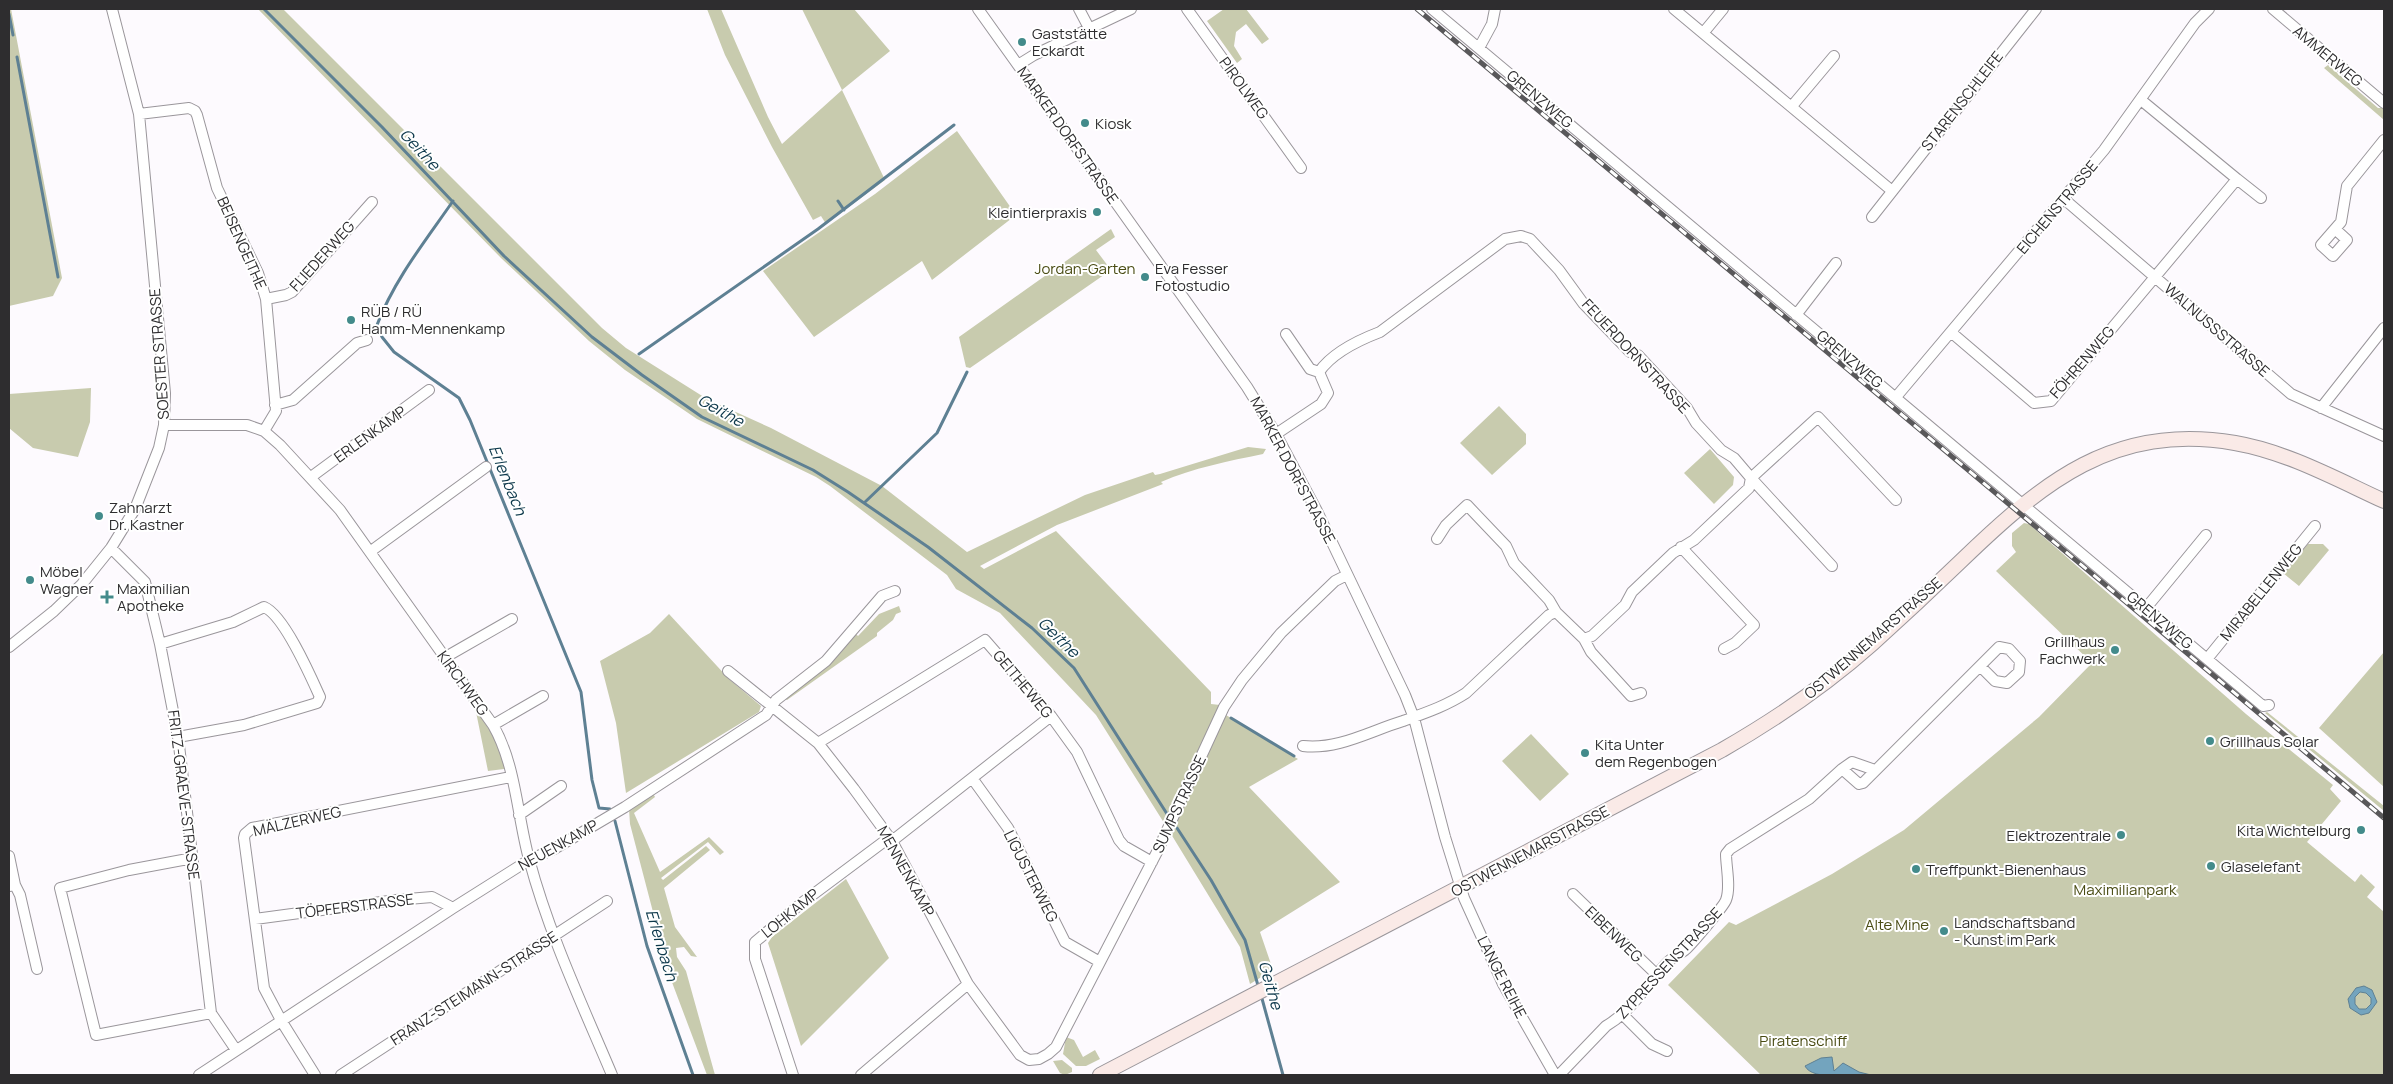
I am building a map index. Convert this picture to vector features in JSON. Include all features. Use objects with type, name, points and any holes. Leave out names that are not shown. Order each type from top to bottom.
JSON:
[{"type":"street","name":"SOESTER STRASSE","points":[[9,647],[65,600],[111,548],[135,509],[146,484],[159,448],[164,425],[165,393],[139,114],[112,9]]},
{"type":"street","name":"MARKER DORFSTRASSE","points":[[978,9],[1247,387],[1276,434],[1317,511],[1399,681],[1414,718],[1445,837],[1459,882]]},
{"type":"street","points":[[1079,9],[1089,28]]},
{"type":"street","points":[[1018,65],[1089,28],[1131,9]]},
{"type":"street","name":"PIROLWEG","points":[[1187,9],[1301,168]]},
{"type":"street","name":"GRENZWEG","points":[[1432,9],[1796,315],[2024,503],[2263,706],[2269,705]]},
{"type":"street","points":[[1479,48],[1492,24],[1496,9]]},
{"type":"street","points":[[1674,9],[1892,190]]},
{"type":"street","points":[[1704,32],[1722,9]]},
{"type":"street","name":"EICHENSTRASSE","points":[[1896,397],[2064,199],[2141,100],[2195,23],[2208,9]]},
{"type":"street","name":"AMMERWEG","points":[[2273,9],[2384,103]]},
{"type":"street","name":"STARENSCHLEIFE","points":[[1872,217],[2034,10]]},
{"type":"street","points":[[1792,106],[1834,56]]},
{"type":"street","points":[[2141,100],[2261,198]]},
{"type":"street","name":"BEISENGEITHE","points":[[139,114],[189,108],[195,111],[217,188],[258,272],[266,299],[276,411],[264,431]]},
{"type":"street","points":[[2335,229],[2341,222],[2344,214],[2347,186],[2384,140]]},
{"type":"street","name":"FÖHRENWEG","points":[[1952,333],[2034,403],[2043,403],[2051,400],[2237,179]]},
{"type":"street","name":"WALNUSSSTRASSE","points":[[2064,199],[2156,276],[2291,394],[2384,436]]},
{"type":"street","name":"FLIEDERWEG","points":[[266,299],[286,296],[292,292],[372,202]]},
{"type":"street","name":"FEUERDORNSTRASSE","points":[[1319,372],[1329,361],[1359,340],[1380,332],[1505,239],[1521,236],[1530,239],[1559,270],[1583,303],[1630,352],[1638,355],[1688,408],[1696,423],[1721,450],[1746,470],[1751,478],[1832,566]]},
{"type":"street","points":[[1796,315],[1836,263]]},
{"type":"street","points":[[2321,408],[2384,328]]},
{"type":"street","points":[[1276,434],[1321,404],[1328,392],[1319,372],[1310,369],[1286,334]]},
{"type":"street","points":[[275,405],[293,400],[357,343],[367,340]]},
{"type":"street","name":"ERLENKAMP","points":[[311,477],[429,390]]},
{"type":"street","points":[[1584,639],[1592,636],[1625,605],[1632,592],[1681,547],[1694,540],[1749,488],[1751,478],[1818,417],[1896,500]]},
{"type":"street","name":"KIRCHWEG","points":[[164,425],[247,425],[264,431],[280,444],[340,510],[492,725],[508,758],[529,860],[554,935],[612,1075]]},
{"type":"street","name":"OSTWENNEMARSTRASSE","points":[[1100,1075],[1459,882],[1722,750],[1785,712],[1820,687],[1870,645],[2024,503],[2064,474],[2100,456],[2128,447],[2184,439],[2209,440],[2250,446],[2295,461],[2384,501]]},
{"type":"street","points":[[371,552],[486,467]]},
{"type":"street","points":[[1436,539],[1446,525],[1467,505],[1506,546],[1514,563],[1549,600],[1556,612],[1584,639],[1591,652],[1631,696],[1641,693]]},
{"type":"street","name":"MIRABELLENWEG","points":[[2207,659],[2315,526]]},
{"type":"street","points":[[2146,608],[2206,535]]},
{"type":"street","points":[[1681,547],[1754,624],[1735,643],[1724,649]]},
{"type":"street","name":"FRITZ-GRAEVE-STRASSE","points":[[111,548],[145,582],[160,644],[178,737],[212,1013],[236,1050]]},
{"type":"street","name":"SUMPSTRASSE","points":[[1043,1058],[1056,1047],[1152,862],[1222,712],[1242,680],[1298,616],[1336,581],[1347,575]]},
{"type":"street","name":"NEUENKAMP","points":[[198,1075],[282,1022],[453,908],[529,860],[554,849],[625,808],[766,715],[773,708],[776,700],[826,661],[882,596],[895,591]]},
{"type":"street","points":[[160,644],[233,622],[264,607],[275,614],[283,626],[303,660],[320,697],[317,703],[270,718],[178,737]]},
{"type":"street","points":[[1303,746],[1318,748],[1356,739],[1414,718],[1466,693],[1549,615],[1556,612]]},
{"type":"street","points":[[444,658],[512,619]]},
{"type":"street","name":"GEITHEWEG","points":[[818,743],[985,640],[1051,716],[1077,752],[1119,840],[1124,846],[1152,862]]},
{"type":"street","points":[[1875,770],[1852,762],[1842,769],[1859,784],[1875,770],[1981,667]]},
{"type":"street","name":"MENNENKAMP","points":[[728,671],[818,743],[891,839],[968,984],[1020,1055],[1029,1060],[1043,1058]]},
{"type":"street","points":[[492,725],[543,696]]},
{"type":"street","name":"LOHKAMP","points":[[793,1075],[755,959],[755,942],[808,898],[891,839],[1051,716]]},
{"type":"street","name":"ZYPRESSENSTRASSE","points":[[1559,1075],[1606,1026],[1622,1014],[1652,983],[1656,974],[1674,955],[1684,950],[1726,902],[1726,854],[1730,849],[1816,794],[1842,769]]},
{"type":"street","name":"MÄLZERWEG","points":[[282,1022],[264,988],[244,838],[248,830],[511,777]]},
{"type":"street","name":"LIGUSTERWEG","points":[[972,778],[1008,828],[1065,942],[1100,962]]},
{"type":"street","points":[[519,815],[561,786]]},
{"type":"street","points":[[9,856],[12,885],[20,895],[37,969]]},
{"type":"street","points":[[193,858],[129,870],[60,888],[96,1036],[212,1013]]},
{"type":"street","name":"LANGE REIHE","points":[[1459,882],[1503,984],[1555,1075]]},
{"type":"street","name":"EIBENWEG","points":[[1573,894],[1656,974]]},
{"type":"street","name":"TÖPFERSTRASSE","points":[[255,919],[432,897],[453,908]]},
{"type":"street","name":"FRANZ-STEIMANN-STRASSE","points":[[341,1075],[607,901]]},
{"type":"street","points":[[861,1075],[968,984]]},
{"type":"street","points":[[1622,1014],[1652,1044],[1667,1050]]},
{"type":"street","points":[[282,1022],[315,1075]]},
{"type":"green space","points":[[9,9],[11,9],[62,278],[53,296],[9,306]]},
{"type":"green space","points":[[258,9],[283,9],[602,328],[626,348],[707,399],[771,428],[882,486],[967,552],[1085,495],[1153,472],[1155,475],[1160,474],[1248,447],[1266,449],[1263,454],[1224,462],[1173,477],[1161,482],[1163,484],[1057,525],[980,566],[984,569],[1056,531],[1211,692],[1211,704],[1220,705],[1166,826],[1096,715],[1000,613],[956,589],[947,575],[830,486],[816,477],[697,419],[625,370],[589,341],[501,258]]},
{"type":"green space","points":[[707,9],[721,9],[768,117],[782,144],[842,90],[885,180],[826,224],[821,216],[813,220],[772,147],[725,55]]},
{"type":"green space","points":[[802,9],[854,9],[890,51],[842,90]]},
{"type":"green space","points":[[1224,9],[1246,9],[1269,39],[1262,44],[1246,24],[1236,32],[1234,46],[1242,59],[1237,63],[1207,21]]},
{"type":"green space","points":[[2328,65],[2378,108],[2384,108],[2384,120],[2324,68]]},
{"type":"green space","points":[[957,131],[1016,215],[932,280],[922,261],[814,337],[763,271],[875,194]]},
{"type":"green space","name":"Jordan-Garten","points":[[1111,229],[1115,237],[1096,250],[1111,270],[970,368],[966,367],[959,337]]},
{"type":"green space","points":[[91,388],[90,422],[78,457],[33,448],[9,428],[9,394]]},
{"type":"green space","points":[[1499,406],[1526,434],[1526,444],[1492,475],[1460,443]]},
{"type":"green space","points":[[1710,449],[1734,477],[1733,485],[1714,504],[1684,473]]},
{"type":"green space","name":"Maximilianpark","points":[[2024,523],[2029,524],[2246,714],[2333,785],[2330,789],[2341,801],[2307,842],[2355,882],[2361,874],[2375,887],[2367,897],[2384,912],[2384,1075],[1761,1075],[1668,985],[1729,922],[1736,925],[1832,874],[1904,830],[2039,717],[2092,663],[1996,571],[2016,552],[2012,546],[2012,533]]},
{"type":"green space","points":[[2308,544],[2323,544],[2329,550],[2299,586],[2283,573]]},
{"type":"green space","points":[[899,606],[901,612],[896,614],[893,620],[877,633],[877,636],[787,700],[784,698],[855,633],[858,636],[879,614]]},
{"type":"green space","points":[[669,614],[729,679],[761,706],[759,712],[626,793],[616,723],[600,661],[650,633]]},
{"type":"green space","points":[[2384,652],[2384,787],[2319,728]]},
{"type":"green space","points":[[475,707],[490,731],[493,730],[504,761],[504,769],[488,771]]},
{"type":"green space","points":[[2267,712],[2384,806],[2384,811],[2265,713]]},
{"type":"green space","points":[[1226,715],[1298,759],[1249,787],[1340,882],[1260,932],[1273,970],[1250,984],[1240,947],[1171,834]]},
{"type":"green space","points":[[1531,734],[1569,774],[1540,801],[1502,761]]},
{"type":"green space","points":[[652,791],[655,797],[634,813],[660,872],[709,837],[724,852],[720,855],[708,842],[661,878],[663,880],[706,846],[710,850],[664,888],[675,927],[697,957],[691,956],[684,947],[676,948],[677,957],[686,971],[715,1075],[707,1075],[670,977],[630,824],[629,809]]},
{"type":"green space","points":[[846,879],[889,958],[801,1046],[768,943],[772,937]]},
{"type":"green space","points":[[1066,1037],[1074,1040],[1083,1057],[1095,1050],[1100,1059],[1086,1066],[1076,1066],[1063,1054]]},
{"type":"green space","points":[[1062,1060],[1072,1068],[1072,1072],[1065,1075],[1060,1073],[1053,1061]]},
{"type":"water","points":[[2364,986],[2372,990],[2377,1002],[2369,1013],[2361,1015],[2350,1008],[2348,999],[2356,988]],"holes":[[[2360,992],[2366,993],[2371,998],[2371,1004],[2366,1009],[2359,1009],[2355,1004],[2355,997]]]},
{"type":"water","points":[[1832,1057],[1834,1071],[1843,1063],[1859,1072],[1871,1075],[1816,1074],[1809,1071],[1805,1066],[1821,1058]]},
{"type":"waterway","name":"Geithe","points":[[264,9],[382,127],[504,256],[592,337],[702,417],[813,470],[848,492],[928,547],[1032,628],[1074,668],[1169,817]]},
{"type":"waterway","points":[[9,14],[13,35]]},
{"type":"waterway","points":[[17,57],[58,277]]},
{"type":"waterway","points":[[639,354],[818,229],[954,125]]},
{"type":"waterway","name":"Erlenbach","points":[[453,201],[401,276],[377,325],[382,337],[394,352],[459,398],[470,420],[581,692],[592,780],[599,808],[610,809]]},
{"type":"waterway","points":[[838,201],[844,210]]},
{"type":"waterway","points":[[864,503],[937,433],[967,372]]},
{"type":"waterway","points":[[1231,718],[1294,756]]},
{"type":"waterway","name":"Erlenbach","points":[[615,821],[647,946],[693,1075]]},
{"type":"waterway","name":"Geithe","points":[[1177,828],[1211,880],[1245,940],[1259,989]]},
{"type":"waterway","name":"Geithe","points":[[1261,995],[1283,1075]]},
{"type":"railway","points":[[1417,9],[2384,818]]},
{"type":"place","name":"Gaststätte Eckardt","points":[[1022,42]]},
{"type":"place","name":"Kiosk","points":[[1085,123]]},
{"type":"place","name":"Kleintierpraxis","points":[[1097,212]]},
{"type":"place","name":"Eva Fesser Fotostudio","points":[[1145,277]]},
{"type":"place","name":"RÜB / RÜ Hamm-Mennenkamp","points":[[351,320]]},
{"type":"place","name":"Zahnarzt Dr. Kastner","points":[[99,516]]},
{"type":"place","name":"Möbel Wagner","points":[[30,580]]},
{"type":"place","name":"Maximilian Apotheke","points":[[107,597]]},
{"type":"place","name":"Grillhaus Fachwerk","points":[[2115,650]]},
{"type":"place","name":"Grillhaus Solar","points":[[2210,741]]},
{"type":"place","name":"Kita Unter dem Regenbogen","points":[[1585,753]]},
{"type":"place","name":"Kita Wichtelburg","points":[[2361,830]]},
{"type":"place","name":"Elektrozentrale","points":[[2121,835]]},
{"type":"place","name":"Glaselefant","points":[[2211,866]]},
{"type":"place","name":"Treffpunkt-Bienenhaus","points":[[1916,869]]},
{"type":"place","name":"Landschaftsband - Kunst im Park","points":[[1944,931]]},
{"type":"park label","name":"Alte Mine","points":[[1897,924]]},
{"type":"park label","name":"Piratenschiff","points":[[1803,1040]]}]
